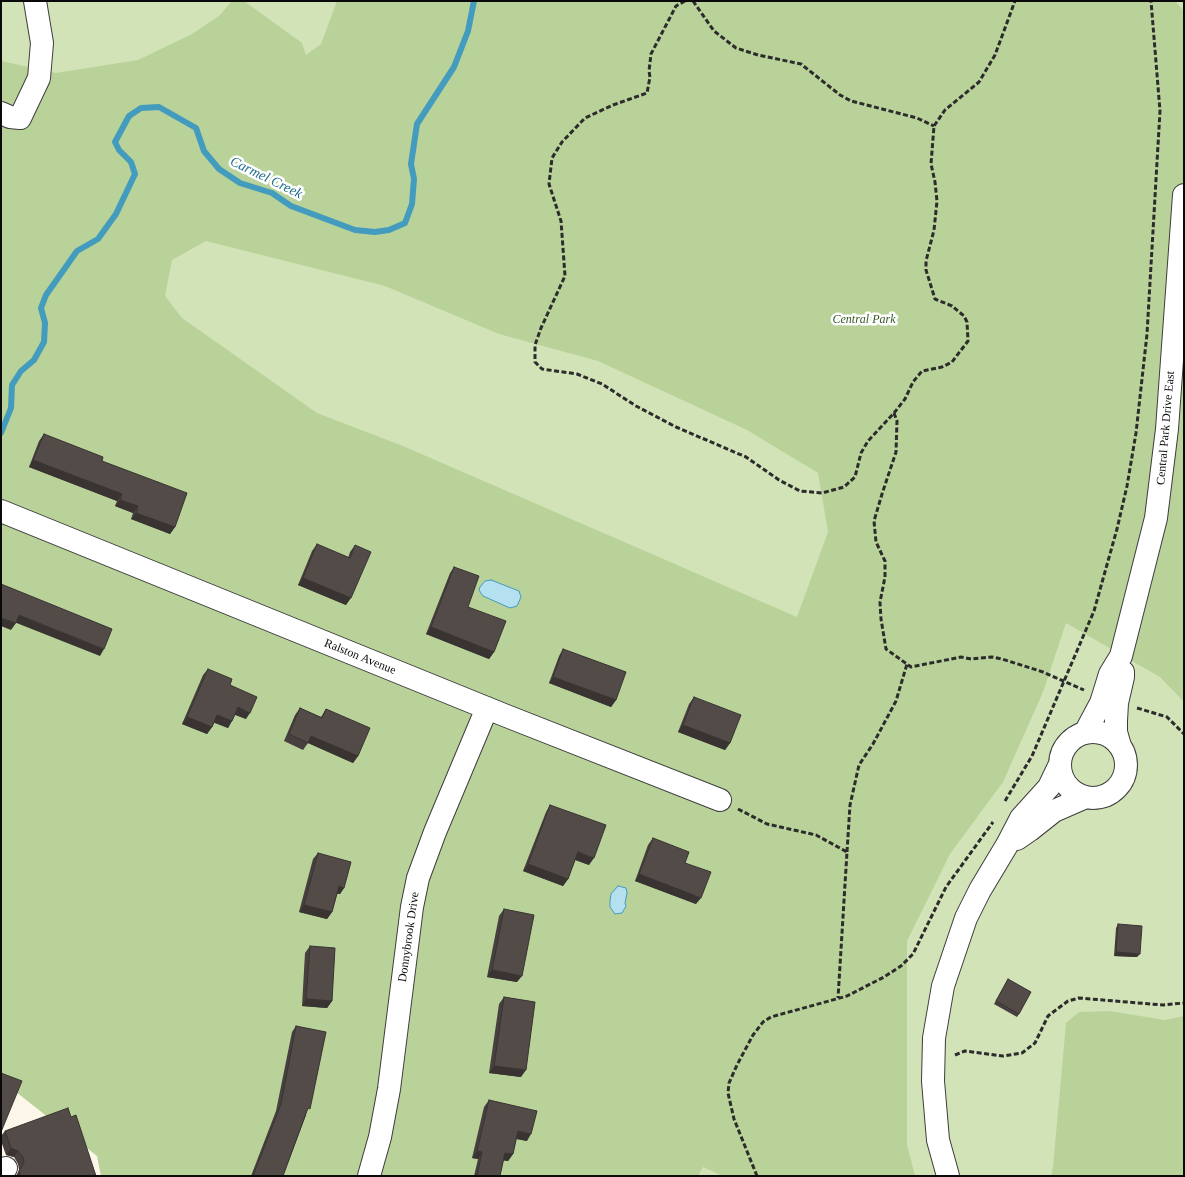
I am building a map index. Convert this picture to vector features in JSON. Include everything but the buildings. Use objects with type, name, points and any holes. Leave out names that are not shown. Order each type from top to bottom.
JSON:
[{"type":"street","points":[[1,113],[10,117],[20,118],[39,78],[42,43],[35,1]]},
{"type":"street","name":"Central Park Drive East","points":[[945,1166],[938,1140],[933,1081],[934,1038],[938,1011],[950,963],[966,918],[1021,818],[1055,779],[1062,754],[1068,744],[1085,733],[1101,703],[1110,674],[1121,656],[1156,518],[1164,469],[1184,195]]},
{"type":"street","name":"Ralston Avenue","points":[[1,511],[487,708],[720,800]]},
{"type":"street","name":"Central Park Drive East","points":[[1007,845],[1030,830],[1054,810],[1086,797],[1102,796],[1117,788],[1123,778],[1126,767],[1125,756],[1116,732],[1118,703],[1124,678],[1121,656]]},
{"type":"street","name":"Donnybrook Drive","points":[[369,1176],[390,1089],[412,907],[418,878],[435,832],[487,708]]},
{"type":"street","points":[[1085,733],[1095,732],[1104,735],[1113,739],[1120,746]]},
{"type":"street","points":[[1060,764],[1064,781],[1077,794],[1086,797]]},
{"type":"path","points":[[685,1],[676,6],[650,54],[650,77],[647,93],[586,118],[562,142],[552,158],[549,184],[561,222],[565,276],[535,345],[535,362],[542,369],[577,374],[602,384],[636,406],[676,427],[746,457],[779,480],[800,491],[822,493],[844,486],[856,477],[861,453],[868,441],[905,399],[913,382],[922,371],[942,367],[952,362],[968,341],[967,322],[964,316],[952,306],[935,299],[926,270],[926,261],[934,230],[938,201],[936,182],[931,164],[934,126],[944,110],[979,82],[994,55],[1015,1]]},
{"type":"path","points":[[693,1],[714,31],[736,48],[758,55],[801,64],[840,95],[851,101],[917,118],[934,126]]},
{"type":"path","points":[[1004,803],[1032,756],[1094,611],[1127,486],[1136,433],[1147,334],[1160,111],[1151,1]]},
{"type":"path","points":[[894,413],[897,422],[896,452],[874,521],[876,542],[886,561],[886,577],[880,602],[886,650],[912,667],[961,657],[971,659],[992,657],[1022,664],[1087,692]]},
{"type":"path","points":[[838,998],[850,805],[859,765],[873,744],[896,701],[907,664]]},
{"type":"path","points":[[1132,706],[1166,717],[1184,734]]},
{"type":"path","points":[[720,800],[767,824],[816,835],[847,852]]},
{"type":"path","points":[[757,1176],[734,1119],[728,1093],[729,1083],[753,1036],[763,1022],[771,1016],[847,996],[901,966],[913,954],[946,887],[994,819]]},
{"type":"path","points":[[953,1056],[965,1051],[1003,1056],[1022,1052],[1035,1043],[1048,1016],[1068,1001],[1079,998],[1163,1005],[1184,1004]]},
{"type":"green space","name":"Central Park","points":[[1,1],[1184,1],[1184,1176],[573,1176],[1,314]]},
{"type":"green space","points":[[232,1],[244,1],[302,43],[306,55],[321,44],[337,1],[1175,1],[1184,11],[1184,702],[1160,677],[1066,623],[1043,692],[1003,782],[950,854],[907,941],[907,1145],[915,1176],[723,1176],[703,1167],[698,1176],[101,1176],[97,1156],[1,1080],[1,61],[56,73],[138,60],[192,34],[219,16]],"holes":[[[206,241],[385,286],[499,334],[598,361],[747,430],[818,473],[828,532],[797,617],[403,446],[317,413],[182,318],[165,296],[172,260]]]},
{"type":"green space","points":[[1109,1011],[1165,1020],[1184,1016],[1184,1176],[1051,1176],[1066,1023],[1079,1012]]},
{"type":"water","points":[[491,580],[519,591],[521,597],[517,606],[510,608],[483,596],[479,590],[480,587],[485,581]]},
{"type":"water","points":[[618,886],[626,888],[626,906],[622,913],[615,914],[610,907],[610,901],[611,894]]},
{"type":"waterway","name":"Carmel Creek","points":[[1,433],[11,408],[12,385],[21,371],[34,360],[44,342],[45,323],[41,308],[46,295],[77,251],[98,239],[116,214],[135,174],[131,162],[119,150],[115,142],[129,116],[141,108],[159,107],[196,128],[204,151],[219,169],[240,183],[272,193],[291,206],[355,230],[375,232],[389,230],[405,223],[412,204],[414,179],[411,164],[417,124],[454,67],[468,31],[474,1]]}]
